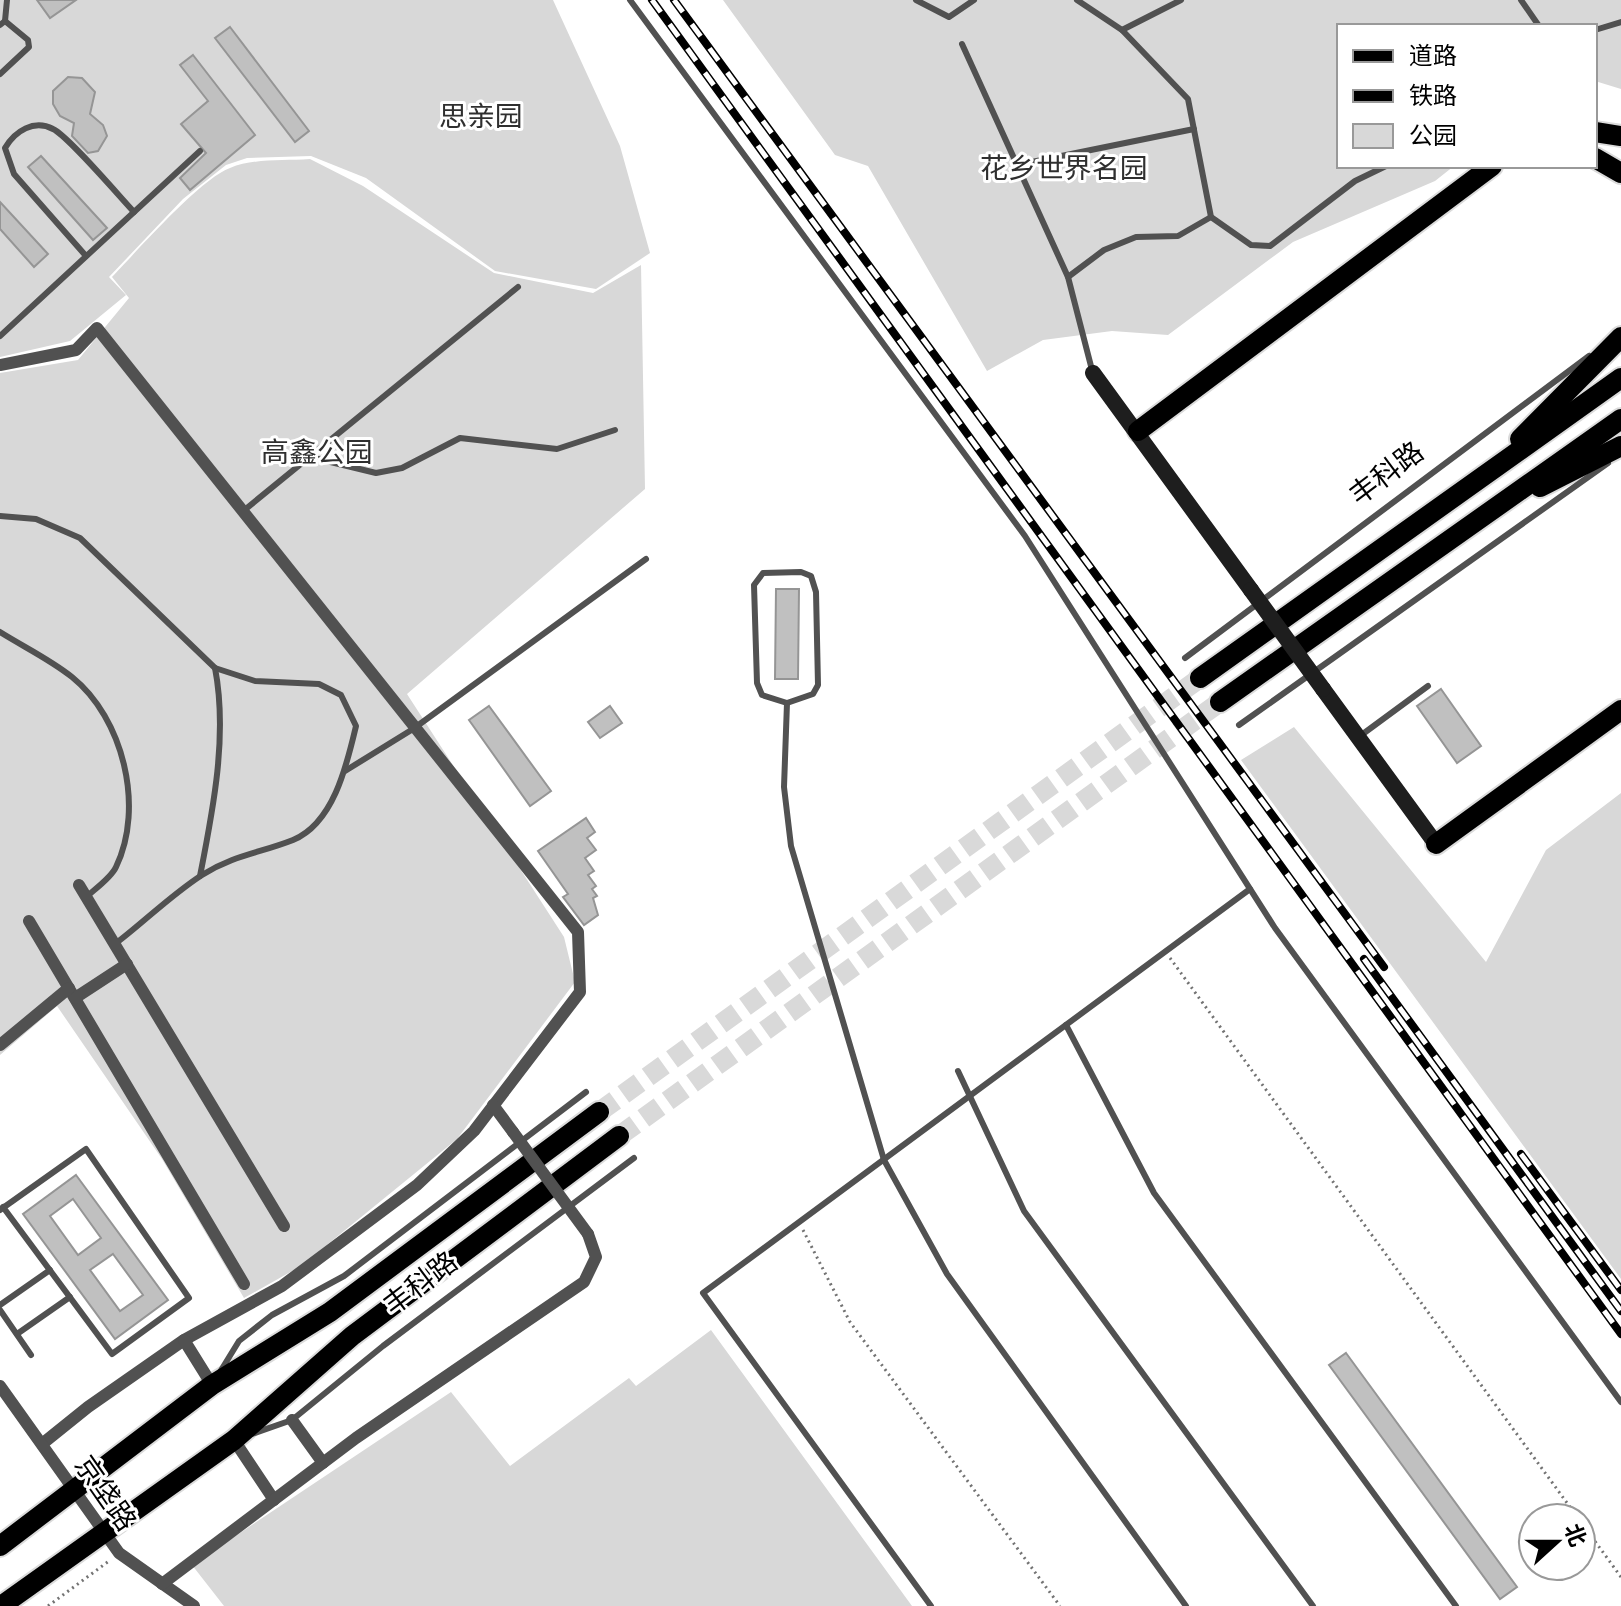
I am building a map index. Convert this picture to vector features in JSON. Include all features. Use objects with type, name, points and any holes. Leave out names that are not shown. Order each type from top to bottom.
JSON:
[{"type":"main road","points":[[1597,132],[1621,136]]},
{"type":"main road","points":[[1597,159],[1621,173]]},
{"type":"main road","points":[[1138,431],[1489,168]]},
{"type":"main road","points":[[1479,480],[1621,334]]},
{"type":"main road","name":"丰科路","points":[[1200,678],[1621,378]]},
{"type":"main road","points":[[1220,702],[1621,419]]},
{"type":"main road","points":[[1493,509],[1621,446]]},
{"type":"main road","points":[[1436,844],[1621,710]]},
{"type":"main road","name":"丰科路","points":[[0,1546],[212,1385],[330,1312],[599,1112]]},
{"type":"main road","name":"丰科路","points":[[1,1606],[234,1440],[352,1336],[619,1136]]},
{"type":"street","points":[[0,365],[76,350],[97,328],[413,729],[578,932],[580,992],[474,1131],[417,1185],[282,1286],[184,1340],[88,1407],[42,1444]]},
{"type":"street","points":[[1093,373],[1436,844]]},
{"type":"street","points":[[79,885],[284,1226]]},
{"type":"street","points":[[29,921],[244,1284]]},
{"type":"street","points":[[0,1045],[72,993],[127,964]]},
{"type":"street","points":[[162,1584],[323,1463],[584,1282],[596,1257],[588,1234],[493,1105]]},
{"type":"street","points":[[184,1340],[212,1385]]},
{"type":"street","name":"京垡路","points":[[0,1386],[119,1553],[194,1606]]},
{"type":"street","points":[[292,1420],[323,1463]]},
{"type":"street","points":[[234,1440],[274,1500]]},
{"type":"lane","points":[[0,74],[29,47],[28,40],[2,23],[7,0]]},
{"type":"lane","points":[[630,0],[1025,536],[1250,889],[1621,1402]]},
{"type":"lane","points":[[916,0],[949,17],[974,0]]},
{"type":"lane","points":[[1077,0],[1122,30],[1188,99],[1211,217],[1251,245],[1270,246],[1355,181],[1382,168]]},
{"type":"lane","points":[[1122,30],[1181,0]]},
{"type":"lane","points":[[1521,0],[1538,24]]},
{"type":"lane","points":[[1597,29],[1621,22]]},
{"type":"lane","points":[[962,44],[1068,277],[1093,373]]},
{"type":"lane","points":[[86,256],[14,174],[5,148],[13,134],[33,125],[54,129],[134,212]]},
{"type":"lane","points":[[1017,165],[1194,129]]},
{"type":"lane","points":[[0,336],[200,151]]},
{"type":"lane","points":[[1068,277],[1104,250],[1136,237],[1178,236],[1211,217]]},
{"type":"lane","points":[[242,512],[518,287]]},
{"type":"lane","name":"丰科路","points":[[1185,658],[1621,334]]},
{"type":"lane","points":[[310,457],[376,473],[402,468],[460,438],[557,449],[615,430]]},
{"type":"lane","points":[[1239,725],[1621,454]]},
{"type":"lane","points":[[0,516],[36,519],[80,538],[215,668],[255,681],[319,684],[341,695],[356,726],[345,771],[322,816],[295,839],[240,854],[200,876],[115,945]]},
{"type":"lane","points":[[345,771],[413,729],[646,559]]},
{"type":"lane","points":[[801,572],[811,576],[816,592],[818,685],[813,694],[787,703],[762,695],[757,683],[754,585],[763,573],[801,572]]},
{"type":"lane","points":[[0,632],[73,678],[112,723],[129,783],[125,830],[116,868],[86,897]]},
{"type":"lane","points":[[200,876],[214,797],[221,697],[215,668]]},
{"type":"lane","points":[[1358,737],[1428,686]]},
{"type":"lane","points":[[787,703],[784,787],[791,846],[884,1160],[947,1274],[1186,1606]]},
{"type":"lane","points":[[931,1606],[703,1293],[1250,889]]},
{"type":"lane","points":[[1066,1025],[1154,1193],[1456,1606]]},
{"type":"lane","points":[[958,1071],[968,1098],[1024,1211],[1313,1606]]},
{"type":"lane","name":"丰科路","points":[[212,1385],[239,1341],[272,1315],[344,1276],[586,1092]]},
{"type":"lane","points":[[86,1149],[189,1298],[112,1354],[50,1270],[2,1208],[86,1149]]},
{"type":"lane","name":"丰科路","points":[[234,1440],[292,1420],[383,1346],[634,1158]]},
{"type":"lane","points":[[31,1355],[0,1308],[50,1270]]},
{"type":"lane","points":[[17,1334],[70,1297]]},
{"type":"lane","points":[[0,1326],[7,1320]]},
{"type":"path","points":[[1166,952],[1567,1502]]},
{"type":"path","points":[[799,1222],[850,1322],[1060,1606]]},
{"type":"path","points":[[1597,1544],[1621,1577]]},
{"type":"path","points":[[48,1606],[119,1553]]},
{"type":"green space","name":"思亲园","points":[[0,0],[553,0],[620,146],[650,253],[596,289],[495,271],[366,178],[311,156],[247,158],[226,165],[183,199],[109,277],[126,295],[70,341],[0,357]]},
{"type":"green space","name":"花乡世界名园","points":[[723,0],[1621,0],[1621,89],[1597,82],[1597,24],[1337,24],[1337,168],[1451,168],[1435,181],[1293,242],[1168,335],[1112,331],[1043,340],[987,371],[868,166],[835,155]]},
{"type":"green space","name":"高鑫公园","points":[[310,159],[363,186],[494,273],[593,293],[641,265],[645,489],[407,694],[564,937],[575,982],[457,1139],[301,1266],[244,1298],[162,1159],[57,1006],[0,1055],[0,373],[78,360],[129,298],[112,277],[169,217],[217,175],[249,163]]},
{"type":"green space","points":[[1294,727],[1486,962],[1546,850],[1621,793],[1621,1279],[1241,760]]},
{"type":"green space","points":[[711,1330],[912,1606],[224,1606],[192,1565],[451,1392],[510,1466],[629,1378],[636,1386]]},
{"type":"building","points":[[37,0],[76,0],[50,18]]},
{"type":"building","points":[[230,27],[309,131],[295,142],[215,38]]},
{"type":"building","points":[[193,55],[255,135],[190,190],[180,178],[206,153],[181,124],[208,101],[180,65]]},
{"type":"building","points":[[68,77],[82,78],[95,92],[90,114],[103,125],[107,136],[98,151],[88,153],[72,136],[74,123],[60,116],[53,104],[53,91]]},
{"type":"building","points":[[41,156],[107,228],[93,240],[28,167]]},
{"type":"building","points":[[0,202],[48,254],[34,267],[0,229]]},
{"type":"building","points":[[776,589],[799,589],[798,679],[775,679]]},
{"type":"building","points":[[1441,689],[1481,746],[1457,763],[1417,706]]},
{"type":"building","points":[[489,706],[551,791],[530,806],[469,720]]},
{"type":"building","points":[[610,706],[622,723],[600,738],[588,722]]},
{"type":"building","points":[[586,818],[595,832],[587,838],[596,850],[585,858],[594,871],[588,875],[596,886],[592,889],[597,896],[593,898],[598,915],[584,925],[563,897],[568,894],[538,851]]},
{"type":"building","points":[[76,1175],[168,1300],[115,1339],[23,1214]],"holes":[[[73,1199],[101,1238],[78,1255],[50,1216]],[[113,1254],[143,1295],[120,1311],[90,1270]]]},
{"type":"building","points":[[1346,1353],[1517,1587],[1500,1599],[1329,1365]]},
{"type":"tunnel","points":[[599,1112],[1200,678]]},
{"type":"tunnel","points":[[619,1136],[1220,702]]},
{"type":"railway","points":[[652,0],[1621,1334]]},
{"type":"railway","points":[[674,0],[1384,967]]},
{"type":"railway","points":[[1364,959],[1621,1311]]},
{"type":"railway","points":[[1521,1154],[1621,1290]]}]
